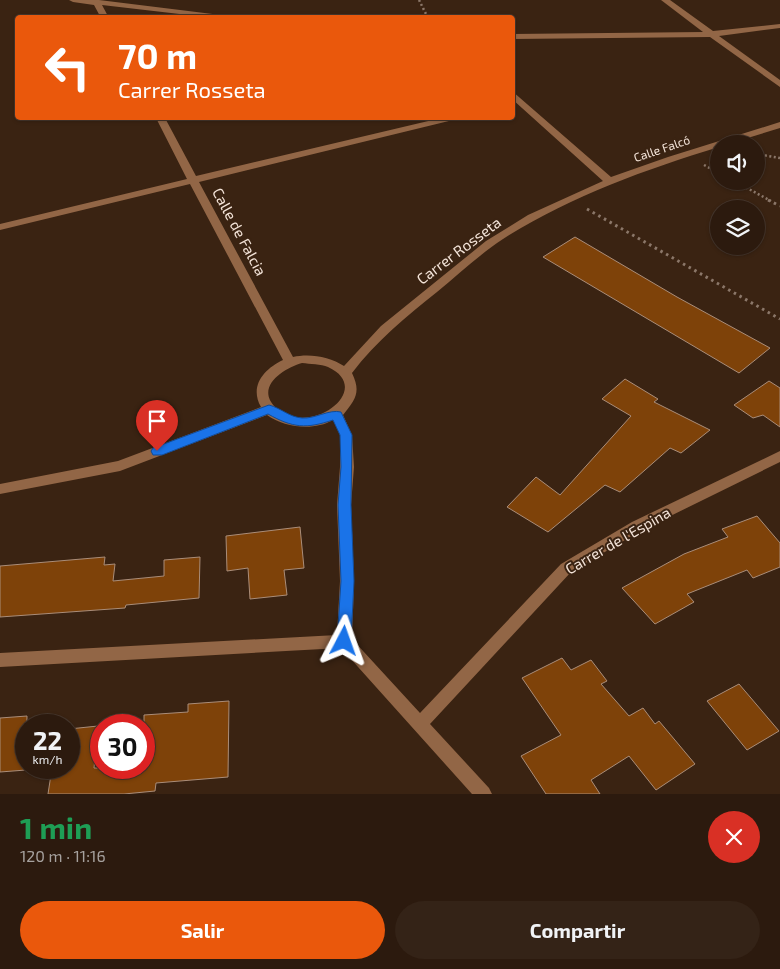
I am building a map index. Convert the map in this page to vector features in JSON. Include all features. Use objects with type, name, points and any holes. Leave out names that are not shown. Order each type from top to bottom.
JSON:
[{"type":"street","points":[[72,0],[214,15]]},
{"type":"street","points":[[664,0],[780,84]]},
{"type":"street","points":[[96,2],[102,15]]},
{"type":"street","points":[[515,37],[711,34],[780,26]]},
{"type":"street","points":[[515,99],[610,181]]},
{"type":"street","name":"Calle de Falcia","points":[[161,120],[195,180],[290,362]]},
{"type":"street","points":[[0,227],[442,120]]},
{"type":"street","name":"Calle Falcó","points":[[610,181],[683,154],[780,125]]},
{"type":"street","name":"Carrer Rosseta","points":[[346,372],[362,349],[405,312],[499,238],[570,199],[610,181]]},
{"type":"street","points":[[302,359],[327,361],[346,372],[352,381],[353,391],[350,402],[337,415],[316,422],[303,422],[283,418],[269,409],[262,391],[264,382],[275,370],[290,362],[302,359]]},
{"type":"street","points":[[0,489],[120,466],[269,409]]},
{"type":"street","points":[[337,415],[346,435],[347,467],[344,505],[348,581],[344,641],[483,794]]},
{"type":"street","name":"Carrer de l'Espina","points":[[419,725],[566,568],[637,526],[780,456]]},
{"type":"street","points":[[0,660],[344,641]]},
{"type":"path","points":[[419,0],[426,15]]},
{"type":"path","points":[[765,156],[780,158]]},
{"type":"path","points":[[751,190],[780,206]]},
{"type":"path","points":[[570,199],[780,319]]},
{"type":"building","points":[[575,237],[677,297],[770,348],[739,373],[543,257]]},
{"type":"building","points":[[625,379],[658,399],[654,402],[710,430],[681,453],[670,448],[620,492],[605,485],[548,532],[507,507],[536,477],[560,495],[631,416],[602,399]]},
{"type":"building","points":[[769,381],[780,388],[780,427],[763,415],[753,418],[734,405]]},
{"type":"building","points":[[757,516],[780,543],[780,567],[753,578],[747,570],[687,594],[694,602],[655,624],[622,588],[684,554],[728,537],[722,529]]},
{"type":"building","points":[[300,527],[304,568],[284,570],[287,595],[250,599],[248,568],[227,571],[226,536]]},
{"type":"building","points":[[105,557],[104,565],[115,564],[113,581],[164,576],[164,560],[200,557],[199,598],[126,605],[125,608],[0,617],[0,566]]},
{"type":"building","points":[[562,658],[571,670],[591,660],[607,681],[601,684],[629,716],[643,708],[655,724],[659,721],[695,764],[656,790],[629,756],[591,780],[600,794],[546,794],[521,756],[561,735],[522,678]]},
{"type":"building","points":[[739,684],[779,731],[747,750],[707,701]]},
{"type":"building","points":[[229,701],[228,777],[156,783],[155,791],[124,794],[48,794],[50,779],[80,779],[80,728],[90,727],[90,779],[155,779],[155,714],[188,712],[188,704]]},
{"type":"building","points":[[15,717],[15,771],[0,772],[0,718]]},
{"type":"route","points":[[157,451],[269,409],[278,416],[303,422],[316,422],[337,415],[346,435],[347,467],[344,505],[348,581],[344,641]]}]
